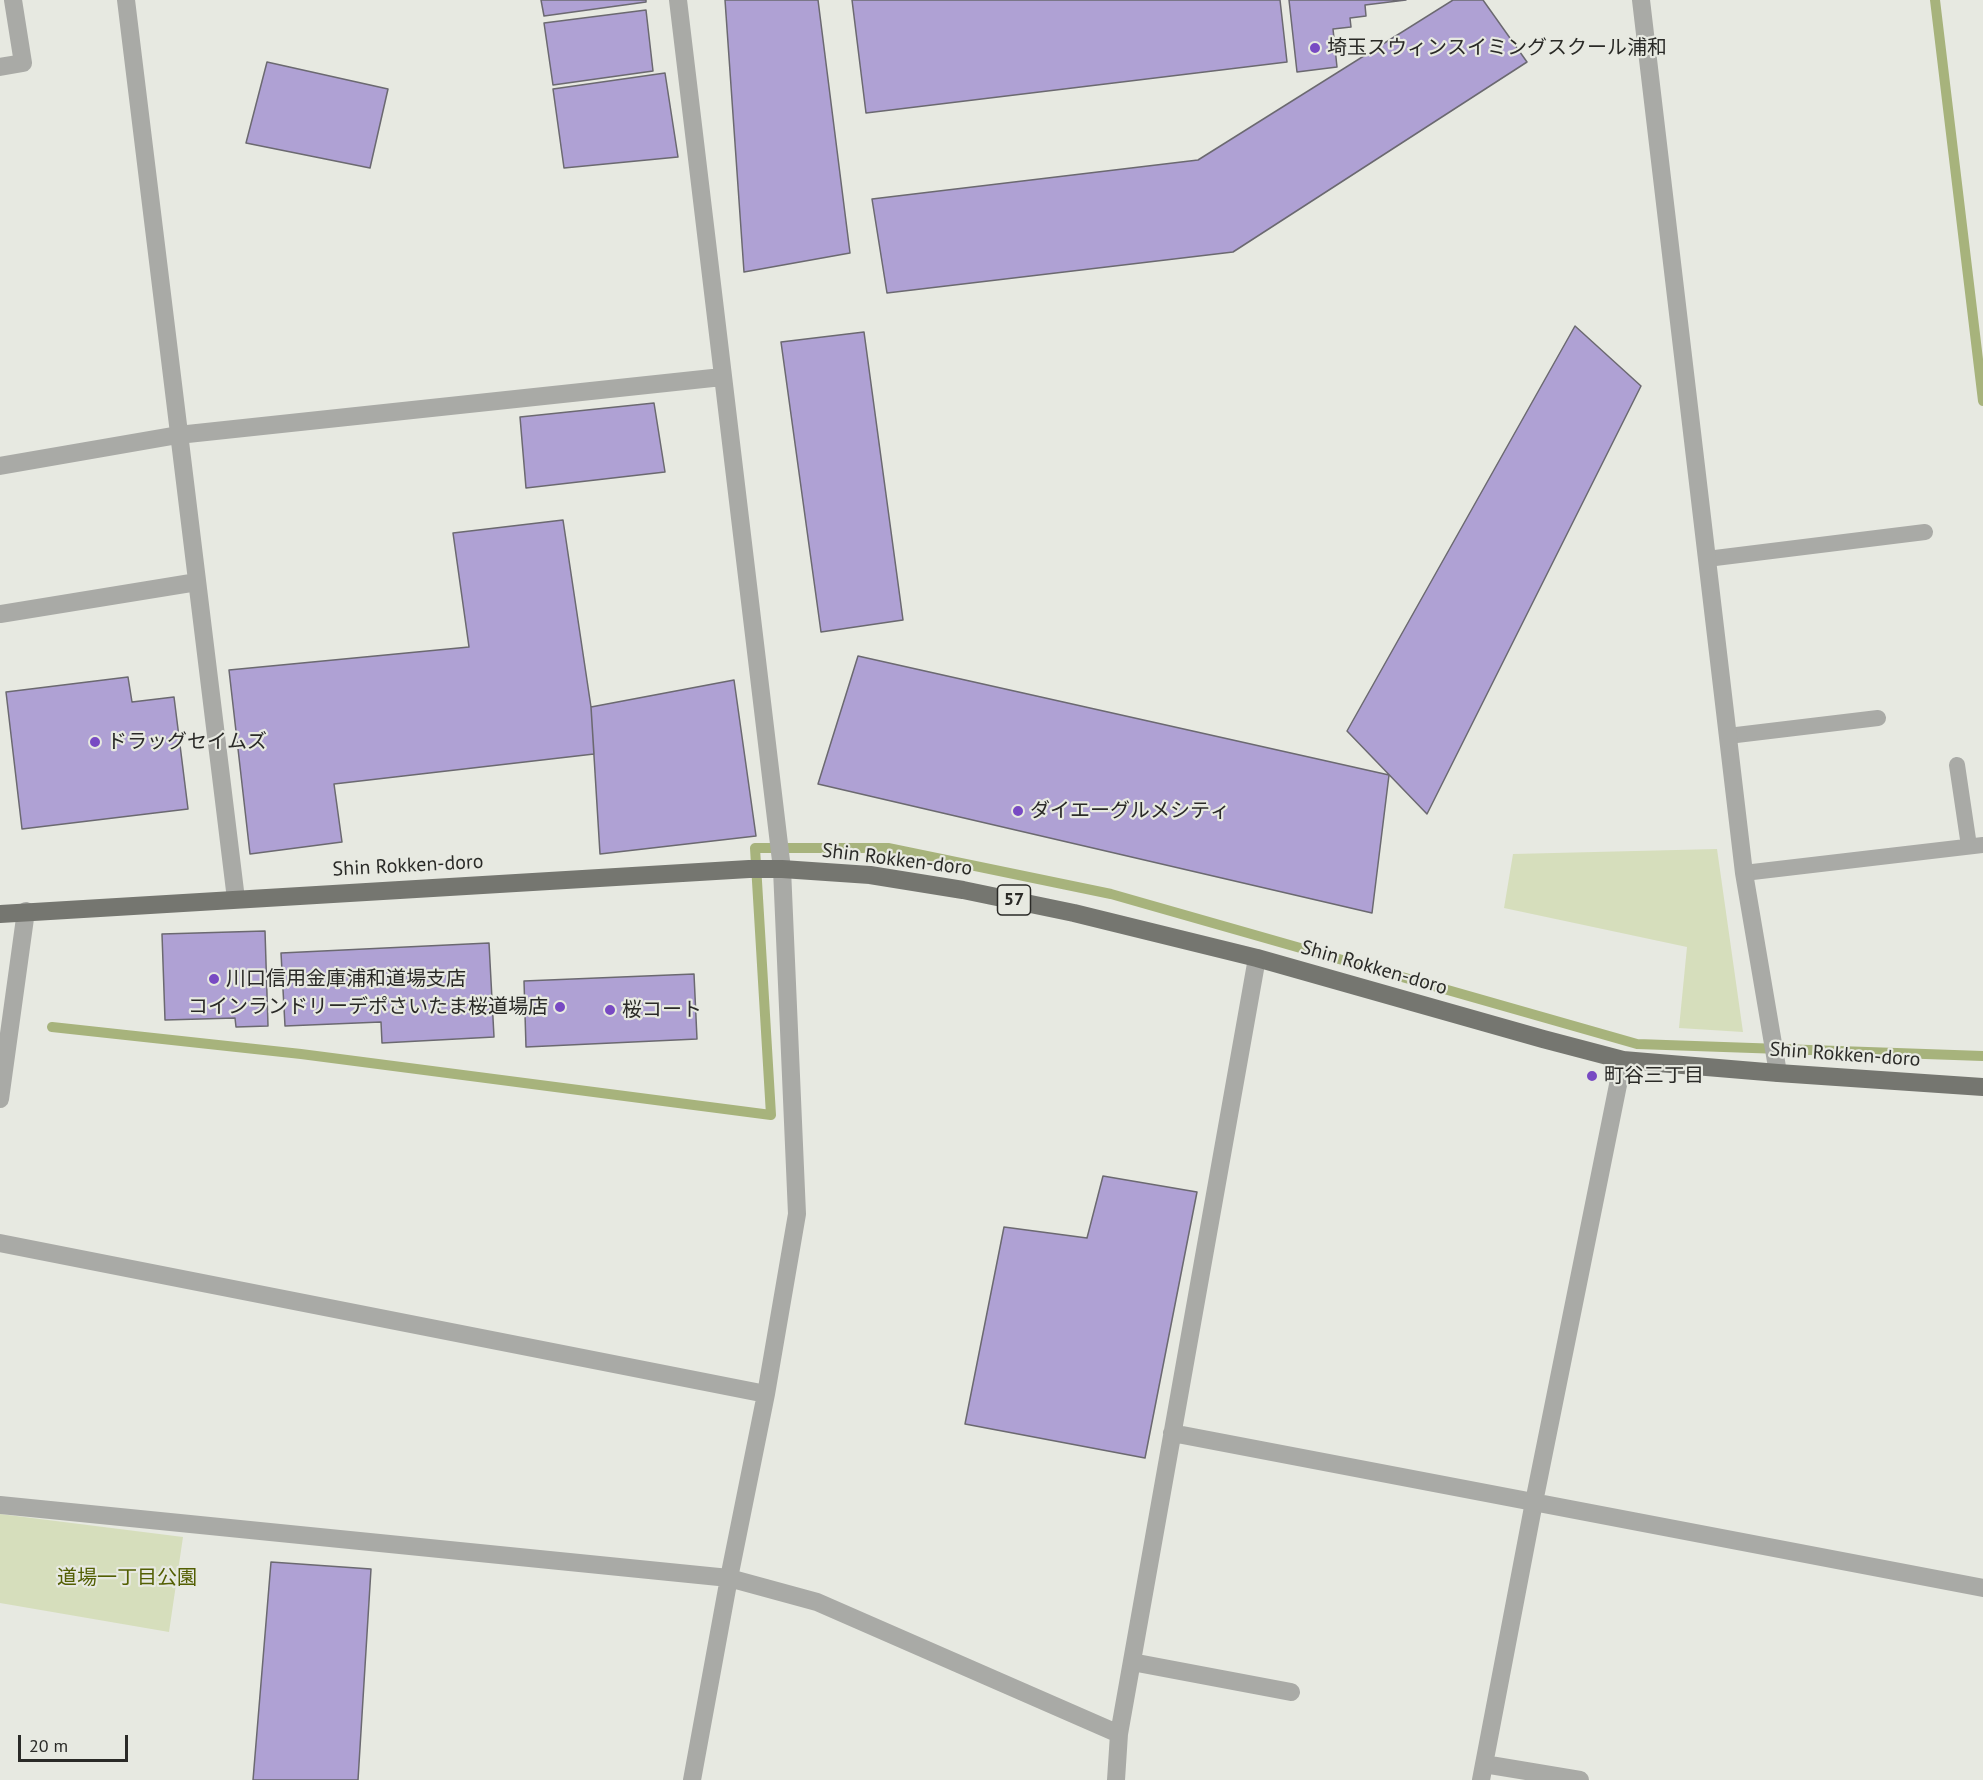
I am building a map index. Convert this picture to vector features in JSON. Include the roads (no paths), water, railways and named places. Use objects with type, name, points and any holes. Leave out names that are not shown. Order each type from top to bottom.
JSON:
[{"type":"main road","name":"Shin Rokken-doro","points":[[0,914],[236,898],[782,869],[870,875],[963,890],[1074,913],[1257,958],[1543,1040],[1623,1060],[1983,1087]]},
{"type":"street","points":[[0,67],[23,63],[13,0]]},
{"type":"street","points":[[126,0],[236,898]]},
{"type":"street","points":[[678,0],[782,869],[797,1214],[766,1394],[692,1780]]},
{"type":"street","points":[[1641,0],[1744,873],[1778,1073]]},
{"type":"street","points":[[0,466],[178,435],[722,377]]},
{"type":"street","points":[[0,614],[197,582]]},
{"type":"street","points":[[0,1099],[26,911]]},
{"type":"street","points":[[1116,1780],[1119,1734],[1257,958]]},
{"type":"street","points":[[1580,1780],[1483,1772],[1534,1502],[1623,1060]]},
{"type":"street","points":[[0,1243],[766,1394]]},
{"type":"street","points":[[1172,1433],[1983,1588]]},
{"type":"street","points":[[0,1505],[729,1578],[817,1602],[1119,1734]]},
{"type":"street","points":[[1132,1662],[1291,1692]]},
{"type":"lane","points":[[1707,559],[1925,532]]},
{"type":"lane","points":[[1728,736],[1878,718]]},
{"type":"lane","points":[[1744,873],[1976,845],[1957,765]]},
{"type":"waterway","points":[[1935,0],[1983,401]]},
{"type":"waterway","points":[[52,1027],[301,1054],[771,1115],[755,848],[888,848],[1111,894],[1637,1044],[1983,1056]]},
{"type":"place","name":"埼玉スウィンスイミングスクール浦和","points":[[1315,48]]},
{"type":"place","name":"ドラッグセイムズ","points":[[95,742]]},
{"type":"place","name":"ダイエーグルメシティ","points":[[1018,811]]},
{"type":"place","name":"川口信用金庫浦和道場支店","points":[[214,979]]},
{"type":"place","name":"コインランドリーデポさいたま桜道場店","points":[[560,1007]]},
{"type":"place","name":"桜コート","points":[[610,1010]]},
{"type":"place","name":"町谷三丁目","points":[[1592,1076]]},
{"type":"park label","name":"道場一丁目公園","points":[[127,1578]]}]
